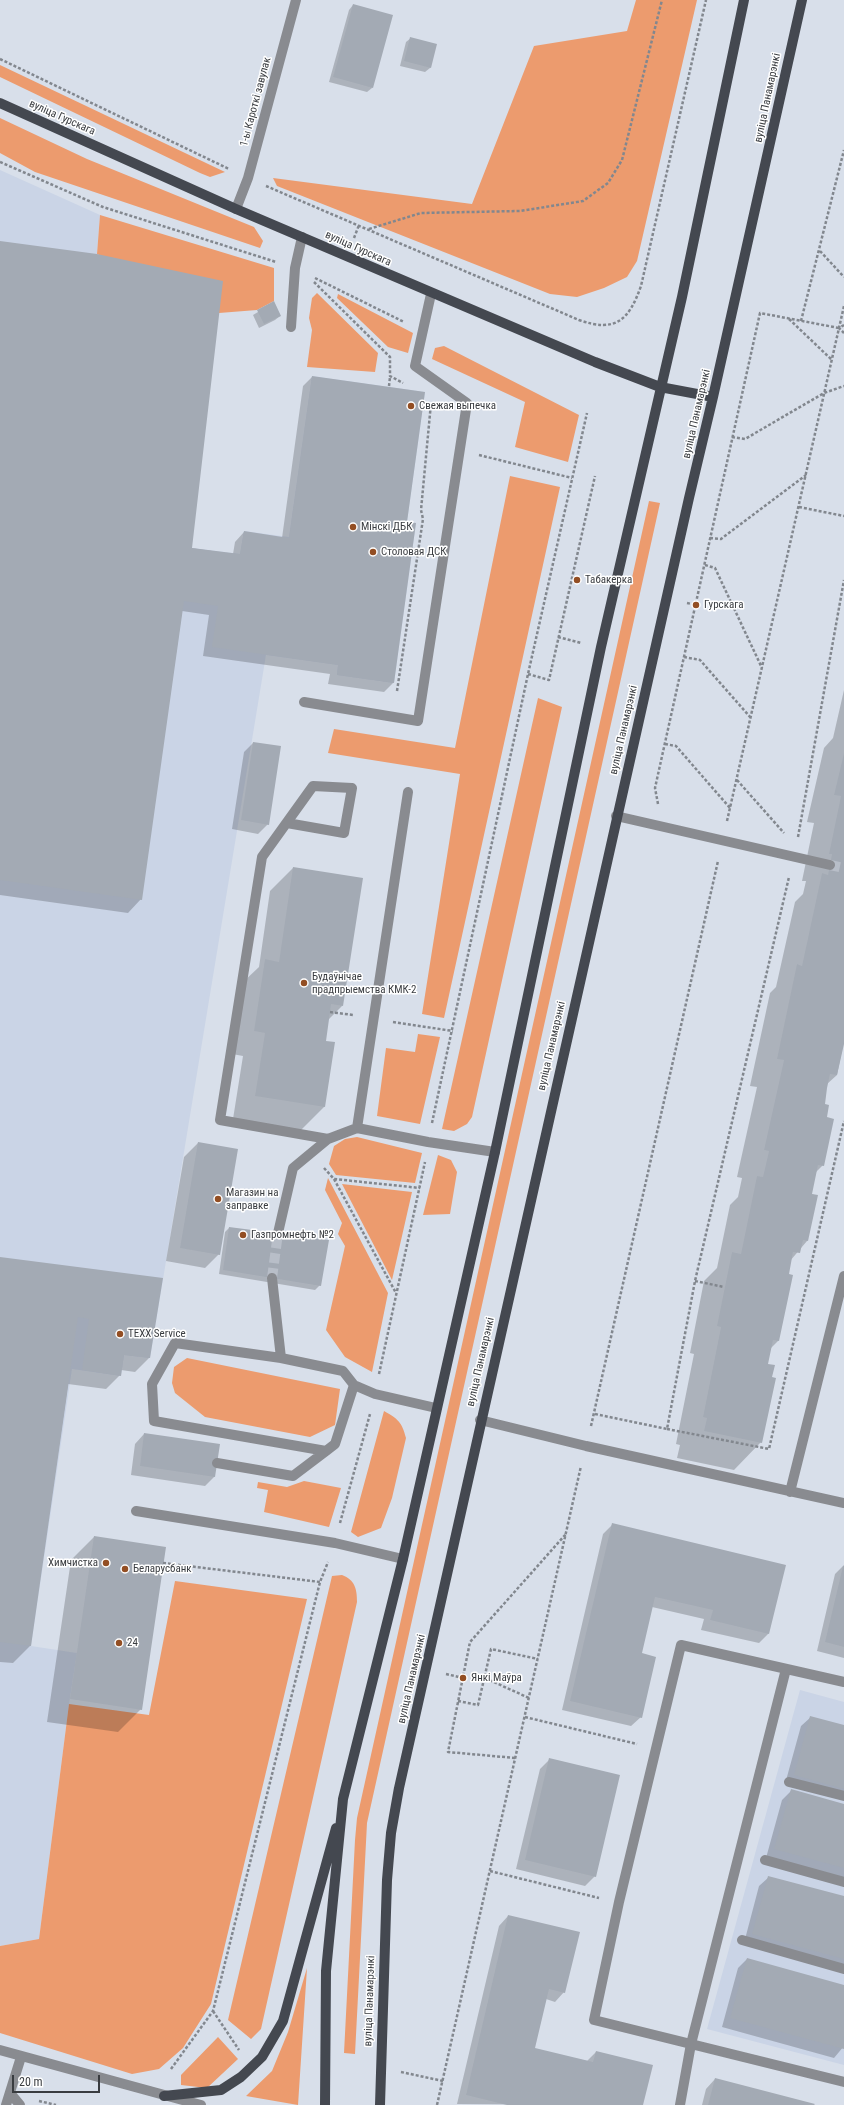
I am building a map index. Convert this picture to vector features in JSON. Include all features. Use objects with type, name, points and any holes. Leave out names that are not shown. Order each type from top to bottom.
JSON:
[{"type":"main road","points":[[164,2096],[221,2090],[241,2077],[262,2057],[283,2021],[343,1799],[403,1559],[495,1152],[601,647],[683,289],[744,0]]},
{"type":"main road","name":"вуліца Панамарэнкі","points":[[380,2105],[387,1880],[391,1833],[399,1788],[427,1669],[480,1420],[616,816],[714,397],[802,0]]},
{"type":"main road","name":"вуліца Гурскага","points":[[0,103],[430,294],[595,362],[660,387],[714,397]]},
{"type":"main road","points":[[325,2105],[326,1971],[343,1799]]},
{"type":"street","name":"1-ы Кароткі завулак","points":[[236,209],[248,178],[296,0]]},
{"type":"street","points":[[291,327],[295,268],[302,237]]},
{"type":"street","points":[[304,702],[418,721],[467,402],[415,366],[430,294]]},
{"type":"street","points":[[287,823],[344,833],[352,788],[313,786],[262,858],[220,1120],[328,1138]]},
{"type":"street","points":[[357,1128],[408,792]]},
{"type":"street","points":[[616,816],[723,840],[795,852],[830,865]]},
{"type":"street","points":[[278,1233],[293,1168],[328,1138],[357,1128],[428,1142],[495,1152]]},
{"type":"street","points":[[790,1492],[844,1276]]},
{"type":"street","points":[[272,1278],[281,1358]]},
{"type":"street","points":[[326,1451],[154,1421],[152,1384],[175,1343],[281,1358],[343,1371],[354,1385],[375,1394],[436,1408]]},
{"type":"street","points":[[217,1463],[293,1476],[335,1444],[354,1385]]},
{"type":"street","points":[[480,1420],[586,1446],[844,1503]]},
{"type":"street","points":[[136,1511],[334,1543],[403,1559]]},
{"type":"street","points":[[844,1682],[681,1645],[619,1902],[594,2020],[844,2082]]},
{"type":"street","points":[[680,2105],[691,2044],[786,1669]]},
{"type":"street","points":[[789,1782],[844,1796]]},
{"type":"street","points":[[765,1860],[844,1882]]},
{"type":"street","points":[[742,1940],[844,1969]]},
{"type":"street","points":[[0,2050],[21,2057],[201,2105]]},
{"type":"street","points":[[6,2105],[21,2057]]},
{"type":"street","points":[[10,2093],[20,2105]]},
{"type":"path","points":[[369,229],[421,213],[520,212],[583,202],[608,183],[622,160],[662,0]]},
{"type":"path","points":[[0,59],[248,178],[579,320],[601,326],[616,323],[623,318],[635,302],[641,286],[706,0]]},
{"type":"path","points":[[801,321],[844,150]]},
{"type":"path","points":[[0,162],[102,207],[295,268],[406,322]]},
{"type":"path","points":[[839,170],[844,167]]},
{"type":"path","points":[[820,250],[844,277]]},
{"type":"path","points":[[305,273],[390,357],[390,386]]},
{"type":"path","points":[[437,2105],[566,1533],[595,1414],[844,306]]},
{"type":"path","points":[[655,788],[760,313],[839,328],[844,333]]},
{"type":"path","points":[[789,318],[832,360]]},
{"type":"path","points":[[839,328],[844,325]]},
{"type":"path","points":[[390,376],[398,382],[406,384]]},
{"type":"path","points":[[732,437],[745,439],[824,393],[844,386]]},
{"type":"path","points":[[397,691],[423,519],[421,510],[431,401]]},
{"type":"path","points":[[171,2069],[213,2011],[320,1582],[334,1543],[375,1394],[528,674],[587,413]]},
{"type":"path","points":[[459,450],[572,478]]},
{"type":"path","points":[[710,538],[721,539],[806,475]]},
{"type":"path","points":[[528,674],[549,680],[596,476]]},
{"type":"path","points":[[799,507],[844,516]]},
{"type":"path","points":[[705,565],[716,568],[762,669]]},
{"type":"path","points":[[667,1428],[695,1281],[795,852],[844,580]]},
{"type":"path","points":[[684,657],[700,660],[751,718]]},
{"type":"path","points":[[665,744],[676,746],[730,808]]},
{"type":"path","points":[[737,779],[795,852]]},
{"type":"path","points":[[595,1414],[769,1449],[844,1121]]},
{"type":"path","points":[[311,1153],[334,1180],[396,1294]]},
{"type":"path","points":[[334,1180],[420,1188]]},
{"type":"path","points":[[695,1281],[724,1287]]},
{"type":"path","points":[[515,1758],[448,1752],[470,1642],[566,1533]]},
{"type":"path","points":[[163,1563],[320,1582]]},
{"type":"path","points":[[458,1701],[478,1705],[491,1649],[538,1659]]},
{"type":"path","points":[[485,1678],[529,1698]]},
{"type":"path","points":[[525,1717],[657,1749]]},
{"type":"path","points":[[490,1871],[619,1902]]},
{"type":"path","points":[[213,2011],[241,2054]]},
{"type":"path","points":[[398,2072],[443,2081]]},
{"type":"shaded area","points":[[636,0],[697,0],[637,261],[627,277],[604,288],[577,297],[550,294],[277,186],[273,178],[472,204],[534,46],[627,31]]},
{"type":"shaded area","points":[[0,65],[225,172],[210,177],[200,173],[0,77]]},
{"type":"shaded area","points":[[0,118],[87,159],[254,227],[263,241],[260,248],[35,172],[0,153]]},
{"type":"shaded area","points":[[0,170],[100,215],[97,254],[192,548],[240,554],[244,531],[289,537],[312,376],[425,392],[407,522],[416,523],[394,683],[337,675],[338,665],[266,655],[150,1358],[124,1355],[121,1376],[72,1369],[31,1646],[77,1653],[69,1704],[39,1939],[0,1946]]},
{"type":"shaded area","points":[[100,215],[274,268],[274,301],[257,310],[219,313],[97,254]]},
{"type":"shaded area","points":[[317,293],[378,353],[375,372],[307,367],[312,330],[309,318],[312,298]]},
{"type":"shaded area","points":[[338,294],[413,333],[408,353],[388,347],[337,298]]},
{"type":"shaded area","points":[[444,346],[579,415],[568,462],[515,447],[525,402],[432,359],[435,348]]},
{"type":"shaded area","points":[[510,476],[560,487],[444,1018],[422,1014],[460,774],[328,753],[334,729],[455,748]]},
{"type":"shaded area","points":[[649,501],[660,503],[367,1823],[355,2054],[344,2053],[357,1818]]},
{"type":"shaded area","points":[[538,698],[562,707],[472,1117],[467,1124],[454,1131],[442,1129]]},
{"type":"shaded area","points":[[418,1034],[440,1037],[420,1124],[377,1116],[386,1048],[415,1052]]},
{"type":"shaded area","points":[[357,1137],[422,1153],[415,1183],[336,1175],[329,1164],[334,1146],[345,1139]]},
{"type":"shaded area","points":[[438,1155],[451,1160],[457,1172],[450,1214],[423,1215]]},
{"type":"shaded area","points":[[328,1178],[388,1293],[372,1372],[345,1357],[326,1330],[345,1246],[338,1234],[342,1223],[325,1190]]},
{"type":"shaded area","points":[[342,1184],[412,1192],[392,1280]]},
{"type":"shaded area","points":[[187,1358],[340,1389],[335,1425],[310,1437],[205,1417],[175,1393],[172,1383],[174,1367]]},
{"type":"shaded area","points":[[384,1411],[393,1416],[399,1422],[403,1428],[406,1438],[392,1498],[381,1528],[358,1537],[351,1532]]},
{"type":"shaded area","points":[[304,1481],[341,1488],[329,1527],[264,1512],[268,1490],[257,1488],[258,1482],[287,1487]]},
{"type":"shaded area","points":[[342,1575],[352,1582],[356,1593],[357,1602],[261,2029],[251,2039],[228,2020],[332,1576]]},
{"type":"shaded area","points":[[175,1581],[307,1599],[211,2004],[183,2048],[159,2069],[132,2074],[0,2033],[0,1946],[39,1939],[69,1704],[149,1715]]},
{"type":"shaded area","points":[[800,1690],[844,1702],[844,2065],[707,2029]]},
{"type":"shaded area","points":[[307,1968],[298,2105],[246,2096],[272,2071],[288,2032]]},
{"type":"shaded area","points":[[218,2037],[238,2059],[207,2088],[181,2085],[181,2075]]},
{"type":"building","points":[[353,4],[393,15],[373,88],[333,77]]},
{"type":"building","points":[[410,37],[437,44],[431,68],[404,61]]},
{"type":"building","points":[[0,241],[97,254],[223,281],[192,548],[240,554],[244,531],[289,538],[312,376],[425,392],[407,522],[416,523],[394,683],[337,675],[338,665],[212,647],[218,606],[184,601],[142,900],[0,880]]},
{"type":"building","points":[[274,301],[281,316],[264,324],[257,310]]},
{"type":"building","points":[[253,742],[281,746],[269,825],[241,820]]},
{"type":"building","points":[[844,753],[844,1044],[837,1075],[830,1074],[827,1088],[825,1104],[829,1105],[827,1117],[834,1119],[824,1166],[818,1165],[812,1194],[818,1195],[808,1241],[803,1240],[800,1253],[793,1252],[789,1274],[793,1275],[779,1341],[773,1340],[768,1364],[775,1365],[772,1377],[776,1378],[762,1443],[704,1431],[707,1418],[703,1417],[721,1327],[717,1326],[732,1252],[741,1254],[757,1176],[763,1177],[769,1151],[764,1150],[784,1060],[777,1059],[797,964],[802,966],[822,873],[828,875],[832,854],[829,854],[841,796],[834,795]]},
{"type":"building","name":"Будаўнічае прадпрыемства КМК-2","points":[[293,867],[363,878],[343,1006],[331,1004],[326,1041],[335,1042],[325,1107],[255,1096],[265,1033],[254,1031],[265,959],[279,962]]},
{"type":"building","points":[[198,1142],[238,1149],[220,1255],[180,1248]]},
{"type":"building","points":[[229,1227],[329,1240],[321,1286],[223,1270]]},
{"type":"building","points":[[0,1257],[163,1278],[150,1358],[124,1355],[121,1376],[82,1370],[89,1319],[78,1317],[31,1646],[0,1642]]},
{"type":"building","points":[[144,1433],[220,1444],[215,1477],[140,1466]]},
{"type":"building","points":[[612,1523],[786,1565],[769,1634],[710,1620],[713,1610],[655,1597],[642,1653],[656,1657],[642,1718],[570,1701]]},
{"type":"building","points":[[94,1536],[166,1547],[142,1710],[70,1699]]},
{"type":"building","points":[[844,1566],[844,1647],[825,1642]]},
{"type":"building","points":[[810,1716],[844,1725],[844,1789],[794,1775]]},
{"type":"building","points":[[549,1758],[620,1775],[596,1877],[525,1860]]},
{"type":"building","points":[[791,1789],[844,1804],[844,1868],[774,1849]]},
{"type":"building","points":[[768,1876],[844,1896],[844,1959],[752,1934]]},
{"type":"building","points":[[508,1915],[580,1932],[565,1993],[549,1989],[535,2048],[593,2062],[596,2051],[653,2065],[643,2105],[507,2105],[466,2095]]},
{"type":"building","points":[[747,1958],[844,1985],[844,2049],[730,2018]]},
{"type":"building","points":[[715,2078],[815,2104],[708,2105]]},
{"type":"tunnel","points":[[830,865],[844,868]]},
{"type":"tunnel","points":[[272,1278],[278,1233]]},
{"type":"place","name":"Свежая выпечка","points":[[411,406]]},
{"type":"place","name":"Мінскі ДБК","points":[[353,527]]},
{"type":"place","name":"Столовая ДСК","points":[[373,552]]},
{"type":"place","name":"Табакерка","points":[[577,580]]},
{"type":"place","name":"Гурскага","points":[[696,605]]},
{"type":"place","name":"Будаўнічае прадпрыемства КМК-2","points":[[304,983]]},
{"type":"place","name":"Магазин на заправке","points":[[218,1199]]},
{"type":"place","name":"Газпромнефть №2","points":[[243,1235]]},
{"type":"place","name":"TEXX Service","points":[[120,1334]]},
{"type":"place","name":"Химчистка","points":[[106,1563]]},
{"type":"place","name":"Беларусбанк","points":[[125,1569]]},
{"type":"place","name":"24","points":[[119,1643]]},
{"type":"place","name":"Янкі Маўра","points":[[463,1678]]}]
